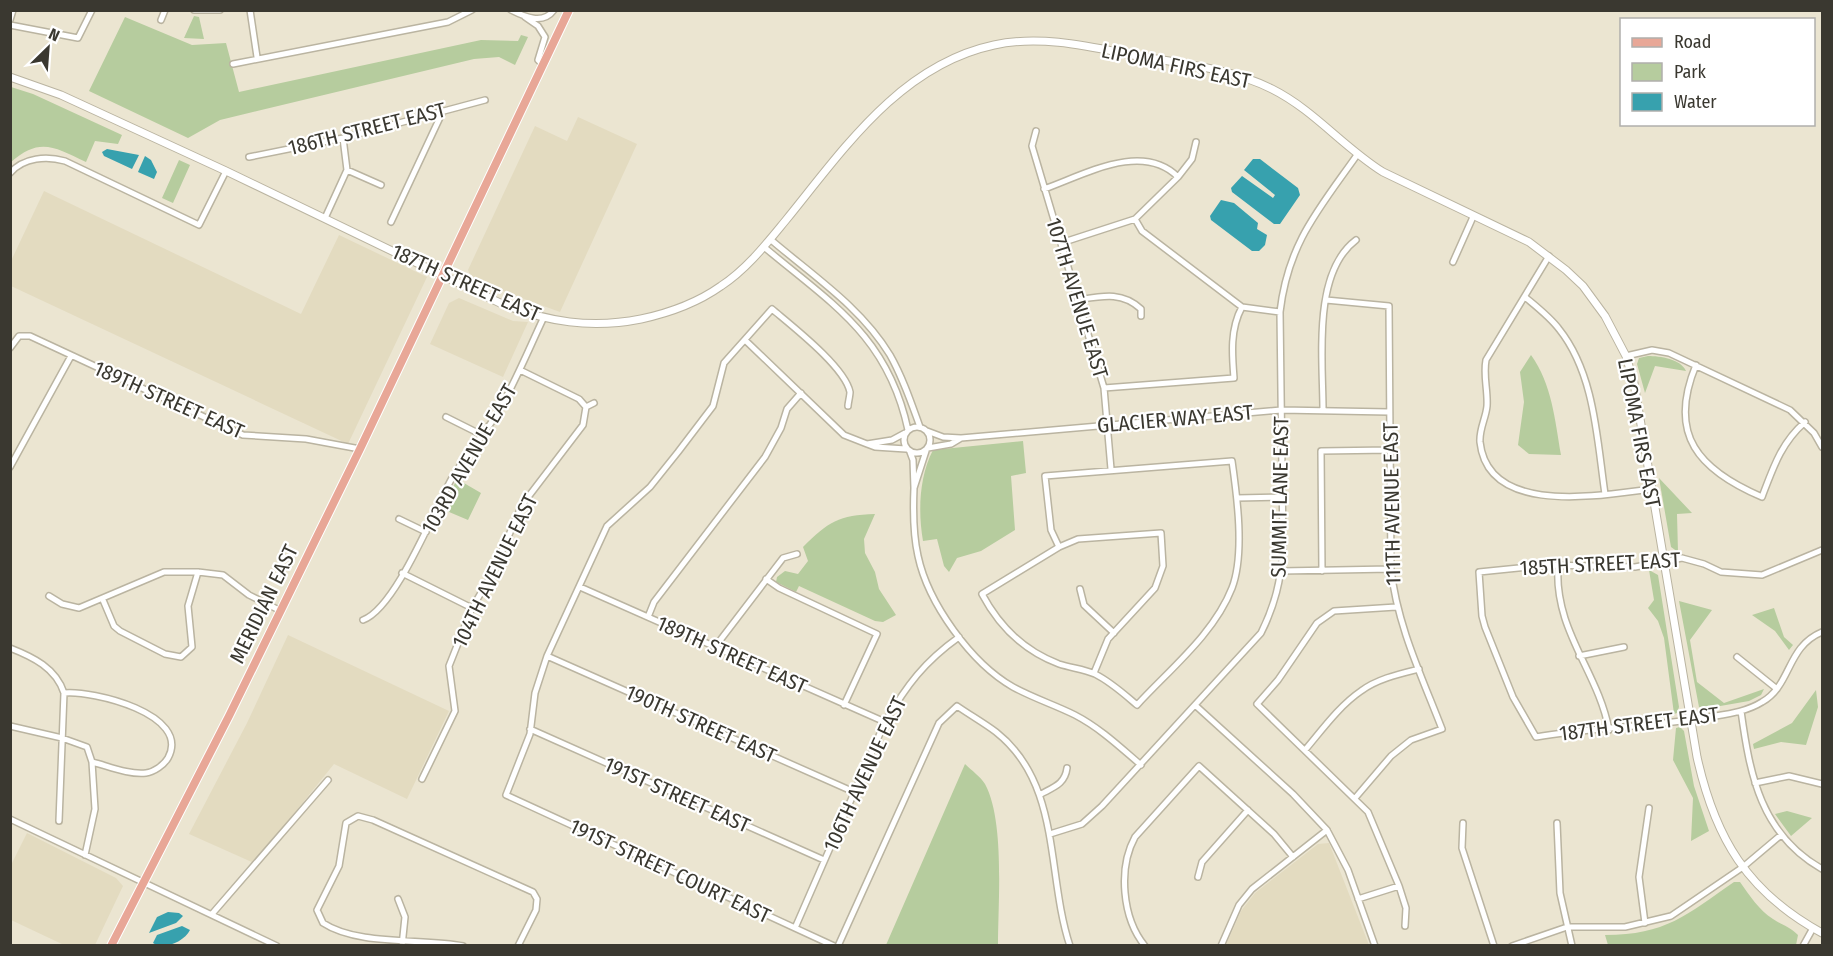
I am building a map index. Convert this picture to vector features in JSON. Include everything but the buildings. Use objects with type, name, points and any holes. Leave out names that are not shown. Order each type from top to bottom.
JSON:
[{"type":"main road","points":[[543,65],[568,10]]},
{"type":"main road","name":"MERIDIAN EAST","points":[[111,945],[229,716],[279,610],[360,449],[543,65]]},
{"type":"street","points":[[13,10],[10,23],[78,38],[92,10]]},
{"type":"street","points":[[161,20],[165,10]]},
{"type":"street","points":[[195,11],[220,10]]},
{"type":"street","points":[[250,10],[257,57]]},
{"type":"street","points":[[233,64],[257,57],[448,21],[472,10]]},
{"type":"street","points":[[511,10],[540,20],[550,16],[554,10]]},
{"type":"street","points":[[525,16],[538,26],[545,37],[538,60],[543,65]]},
{"type":"street","name":"LIPOMA FIRS EAST","points":[[1038,41],[1077,44],[1238,76],[1269,88],[1298,103],[1358,155],[1383,171],[1473,217],[1529,242],[1549,256],[1594,300],[1626,356],[1634,383],[1708,803],[1729,848],[1743,867],[1775,902],[1822,933]]},
{"type":"street","name":"187TH STREET EAST","points":[[10,77],[38,86],[226,171],[500,303],[543,319],[582,324],[626,322],[673,311],[722,286],[764,247],[854,136],[903,88],[949,60],[994,45],[1038,41]]},
{"type":"street","name":"186TH STREET EAST","points":[[249,157],[343,138],[485,100]]},
{"type":"street","points":[[391,222],[443,111]]},
{"type":"street","name":"107TH AVENUE EAST","points":[[1036,131],[1032,146],[1104,388],[1111,469]]},
{"type":"street","points":[[324,218],[347,170],[343,138]]},
{"type":"street","points":[[1061,243],[1135,219],[1178,177],[1192,159],[1196,142]]},
{"type":"street","name":"SUMMIT LANE EAST","points":[[1050,834],[1082,824],[1141,765],[1261,633],[1272,611],[1281,571],[1280,312],[1289,266],[1300,238],[1358,155]]},
{"type":"street","points":[[10,173],[24,162],[44,158],[65,160],[199,225],[226,171]]},
{"type":"street","points":[[1044,189],[1113,165],[1140,160],[1157,162],[1170,169],[1178,177]]},
{"type":"street","points":[[347,170],[381,185]]},
{"type":"street","points":[[1453,262],[1473,217]]},
{"type":"street","points":[[1135,219],[1142,231],[1242,307],[1280,312]]},
{"type":"street","points":[[770,239],[848,305],[876,335],[900,374],[920,427],[927,431],[930,439],[914,488]]},
{"type":"street","points":[[1323,410],[1323,309],[1330,280],[1343,249],[1356,240]]},
{"type":"street","points":[[764,247],[830,300],[869,340],[894,381],[907,431],[903,441],[914,467],[913,513],[918,557],[938,606],[959,637],[989,669],[1011,686],[1076,716],[1107,735],[1141,765]]},
{"type":"street","points":[[1549,256],[1486,360],[1483,374],[1487,404],[1480,442],[1484,457],[1497,477],[1517,490],[1587,498],[1652,489]]},
{"type":"street","points":[[1077,300],[1108,296],[1123,297],[1141,309],[1141,316]]},
{"type":"street","points":[[1525,297],[1560,330],[1573,352],[1593,410],[1605,494]]},
{"type":"street","name":"111TH AVENUE EAST","points":[[1326,300],[1389,306],[1391,569],[1396,607],[1442,729],[1404,745],[1391,756],[1356,797]]},
{"type":"street","points":[[1104,388],[1234,378],[1233,338],[1237,317],[1242,307]]},
{"type":"street","points":[[530,729],[535,693],[547,656],[608,526],[650,487],[713,406],[724,363],[772,309],[805,337],[836,369],[850,392],[848,406]]},
{"type":"street","name":"103RD AVENUE EAST","points":[[363,620],[373,616],[402,573],[426,532],[452,478],[495,416],[520,370],[543,319]]},
{"type":"street","name":"189TH STREET EAST","points":[[10,348],[19,336],[30,336],[243,435],[306,439],[360,449]]},
{"type":"street","points":[[745,340],[844,435],[875,447],[918,453],[927,449]]},
{"type":"street","points":[[1626,356],[1652,350],[1669,353],[1696,365],[1790,410],[1805,422],[1822,447]]},
{"type":"street","points":[[10,467],[70,356]]},
{"type":"street","points":[[1696,365],[1689,383],[1684,416],[1695,448],[1710,468],[1725,479],[1762,497],[1782,447],[1791,434],[1805,422]]},
{"type":"street","points":[[520,370],[579,399],[586,407],[594,403]]},
{"type":"street","points":[[648,618],[654,602],[765,457],[781,428],[787,409],[801,393]]},
{"type":"street","name":"104TH AVENUE EAST","points":[[422,779],[455,711],[449,666],[472,608],[491,576],[522,505],[582,425],[586,407]]},
{"type":"street","name":"GLACIER WAY EAST","points":[[927,431],[943,437],[961,438],[1281,410],[1389,412]]},
{"type":"street","points":[[446,417],[482,435]]},
{"type":"street","points":[[867,444],[892,440],[907,431],[920,427]]},
{"type":"street","name":"GLACIER WAY EAST","points":[[927,449],[951,444],[961,438]]},
{"type":"street","points":[[1322,571],[1321,451],[1390,450]]},
{"type":"street","points":[[1059,547],[1051,530],[1045,476],[1232,461],[1237,498],[1237,565],[1232,587],[1206,631],[1137,705],[1109,682],[1094,674],[1058,663],[1031,650],[1005,630],[982,594],[1059,547],[1078,539],[1161,533],[1163,566],[1155,588],[1101,650],[1094,674]]},
{"type":"street","points":[[1237,498],[1282,496]]},
{"type":"street","points":[[399,519],[426,532]]},
{"type":"street","name":"185TH STREET EAST","points":[[1536,737],[1513,697],[1485,627],[1479,572],[1558,566],[1635,567],[1682,558],[1721,572],[1762,574],[1822,550]]},
{"type":"street","points":[[715,647],[783,558],[797,554]]},
{"type":"street","points":[[1558,566],[1557,585],[1562,615],[1604,706],[1609,730]]},
{"type":"street","points":[[1281,571],[1391,569]]},
{"type":"street","points":[[49,596],[62,604],[79,608],[103,600],[164,572],[198,572],[229,578],[249,596],[279,610]]},
{"type":"street","points":[[103,600],[114,626],[120,631],[165,654],[181,657],[192,647],[188,606],[198,572]]},
{"type":"street","points":[[402,573],[472,608]]},
{"type":"street","points":[[766,579],[779,588],[878,634],[844,705]]},
{"type":"street","name":"189TH STREET EAST","points":[[580,587],[885,723]]},
{"type":"street","points":[[1080,590],[1084,605],[1114,633]]},
{"type":"street","points":[[1396,607],[1334,611],[1317,622],[1278,680],[1257,704],[1356,797],[1375,825],[1406,908],[1405,926]]},
{"type":"street","points":[[1737,657],[1777,689],[1798,649],[1810,637],[1822,632]]},
{"type":"street","name":"106TH AVENUE EAST","points":[[795,928],[885,723],[902,694],[923,666],[959,637]]},
{"type":"street","points":[[1580,656],[1624,647]]},
{"type":"street","points":[[10,648],[44,665],[58,678],[64,693],[59,820]]},
{"type":"street","name":"190TH STREET EAST","points":[[547,656],[854,792]]},
{"type":"street","points":[[1305,750],[1335,714],[1361,690],[1387,678],[1419,669]]},
{"type":"street","name":"187TH STREET EAST","points":[[1536,737],[1692,720],[1741,711],[1765,701],[1777,689]]},
{"type":"street","points":[[64,693],[88,692],[113,699],[147,715],[169,731],[172,744],[170,755],[164,763],[149,773],[92,762]]},
{"type":"street","points":[[1195,705],[1307,808],[1327,830],[1337,844],[1375,945]]},
{"type":"street","points":[[836,945],[939,723],[957,706],[1004,740],[1018,755],[1041,794],[1050,834],[1064,927],[1070,945]]},
{"type":"street","points":[[1741,711],[1755,783],[1764,807],[1781,835],[1795,852],[1822,869]]},
{"type":"street","points":[[10,726],[63,738],[87,747],[92,762],[95,809],[85,855]]},
{"type":"street","name":"191ST STREET COURT EAST","points":[[530,729],[506,795],[836,945]]},
{"type":"street","name":"191ST STREET EAST","points":[[530,729],[824,860]]},
{"type":"street","points":[[1145,945],[1132,922],[1126,898],[1124,869],[1128,850],[1135,837],[1199,766],[1274,834],[1293,857]]},
{"type":"street","points":[[1041,794],[1059,785],[1066,776],[1067,768]]},
{"type":"street","points":[[1755,783],[1789,776],[1822,784]]},
{"type":"street","points":[[212,915],[328,780]]},
{"type":"street","points":[[1645,923],[1639,877],[1648,807]]},
{"type":"street","points":[[1197,877],[1202,862],[1248,810]]},
{"type":"street","points":[[464,945],[403,942],[347,932],[323,923],[317,912],[339,866],[346,823],[353,817],[373,820],[529,890],[535,895],[536,910],[518,945]]},
{"type":"street","points":[[10,819],[277,945]]},
{"type":"street","points":[[1463,823],[1462,848],[1494,945]]},
{"type":"street","points":[[1557,823],[1560,893],[1572,945]]},
{"type":"street","points":[[1221,945],[1244,897],[1327,830]]},
{"type":"street","points":[[1512,945],[1567,927],[1625,927],[1671,916],[1743,867],[1781,835]]},
{"type":"street","points":[[1358,899],[1399,886]]},
{"type":"street","points":[[398,898],[405,917],[403,942]]},
{"type":"street","points":[[1803,945],[1813,928]]},
{"type":"shaded area","points":[[578,117],[637,144],[560,312],[508,293],[470,275],[468,270],[535,126],[567,141]]},
{"type":"shaded area","points":[[44,191],[301,314],[339,235],[427,277],[348,444],[11,286],[11,261]]},
{"type":"shaded area","points":[[459,298],[513,321],[528,322],[503,377],[430,344],[449,303]]},
{"type":"shaded area","points":[[288,635],[449,711],[407,799],[334,764],[254,863],[189,834],[247,723]]},
{"type":"shaded area","points":[[27,833],[116,878],[123,886],[95,945],[64,945],[11,920],[11,865]]},
{"type":"shaded area","points":[[1329,843],[1369,945],[1226,945],[1241,911],[1255,893],[1318,844]]},
{"type":"green space","points":[[194,16],[199,17],[204,39],[184,38]]},
{"type":"green space","points":[[125,17],[192,45],[226,43],[239,92],[481,40],[518,41],[521,35],[528,37],[515,65],[499,57],[474,59],[220,120],[188,138],[89,91]]},
{"type":"green space","points":[[11,87],[33,94],[122,135],[118,144],[95,141],[86,162],[56,149],[39,147],[30,149],[11,162]]},
{"type":"green space","points":[[179,160],[190,165],[173,203],[162,198]]},
{"type":"green space","points":[[1531,355],[1548,390],[1561,455],[1529,454],[1518,445],[1524,402],[1520,372]]},
{"type":"green space","points":[[1648,356],[1675,361],[1686,371],[1655,366],[1645,393],[1637,364],[1639,358]]},
{"type":"green space","points":[[1023,441],[1026,473],[1011,476],[1015,530],[981,551],[957,558],[949,572],[944,566],[937,539],[923,541],[921,530],[922,483],[933,450]]},
{"type":"green space","points":[[1659,478],[1692,513],[1677,514],[1678,552],[1671,547]]},
{"type":"green space","points":[[457,479],[481,493],[468,520],[442,509]]},
{"type":"green space","points":[[875,514],[864,539],[865,553],[875,572],[879,589],[896,615],[883,622],[875,621],[799,586],[796,592],[776,582],[777,577],[785,571],[798,574],[808,561],[803,547],[827,526],[843,518]]},
{"type":"green space","points":[[1649,570],[1658,575],[1679,707],[1677,713],[1674,714],[1664,638],[1658,621],[1648,608],[1654,600]]},
{"type":"green space","points":[[1679,601],[1712,610],[1690,640],[1697,682],[1724,703],[1764,689],[1761,695],[1749,701],[1703,709],[1699,707]]},
{"type":"green space","points":[[1774,608],[1784,637],[1793,645],[1789,650],[1775,631],[1752,615]]},
{"type":"green space","points":[[1816,690],[1818,707],[1806,745],[1781,742],[1754,749],[1753,744],[1792,723]]},
{"type":"green space","points":[[1680,727],[1684,731],[1694,786],[1709,831],[1691,841],[1693,798],[1673,760],[1676,728]]},
{"type":"green space","points":[[965,764],[985,784],[995,819],[999,862],[998,945],[886,945]]},
{"type":"green space","points":[[1787,811],[1812,818],[1791,836],[1775,814]]},
{"type":"green space","points":[[1734,882],[1740,882],[1763,911],[1798,935],[1796,945],[1608,945],[1605,935],[1626,934],[1660,927],[1688,913]]},
{"type":"water","points":[[107,149],[139,155],[132,169],[104,156],[102,152]]},
{"type":"water","points":[[145,156],[151,160],[157,172],[154,179],[138,172]]},
{"type":"water","points":[[1253,159],[1260,159],[1298,188],[1300,195],[1280,224],[1274,224],[1232,192],[1231,188],[1242,176],[1273,198],[1275,195],[1244,170]]},
{"type":"water","points":[[1221,200],[1234,203],[1258,223],[1257,229],[1267,235],[1265,245],[1259,251],[1252,251],[1211,220],[1210,216]]},
{"type":"water","points":[[168,912],[179,913],[183,916],[176,923],[149,933],[157,917]]},
{"type":"water","points":[[182,926],[190,930],[179,941],[163,946],[153,943],[157,935]]}]
